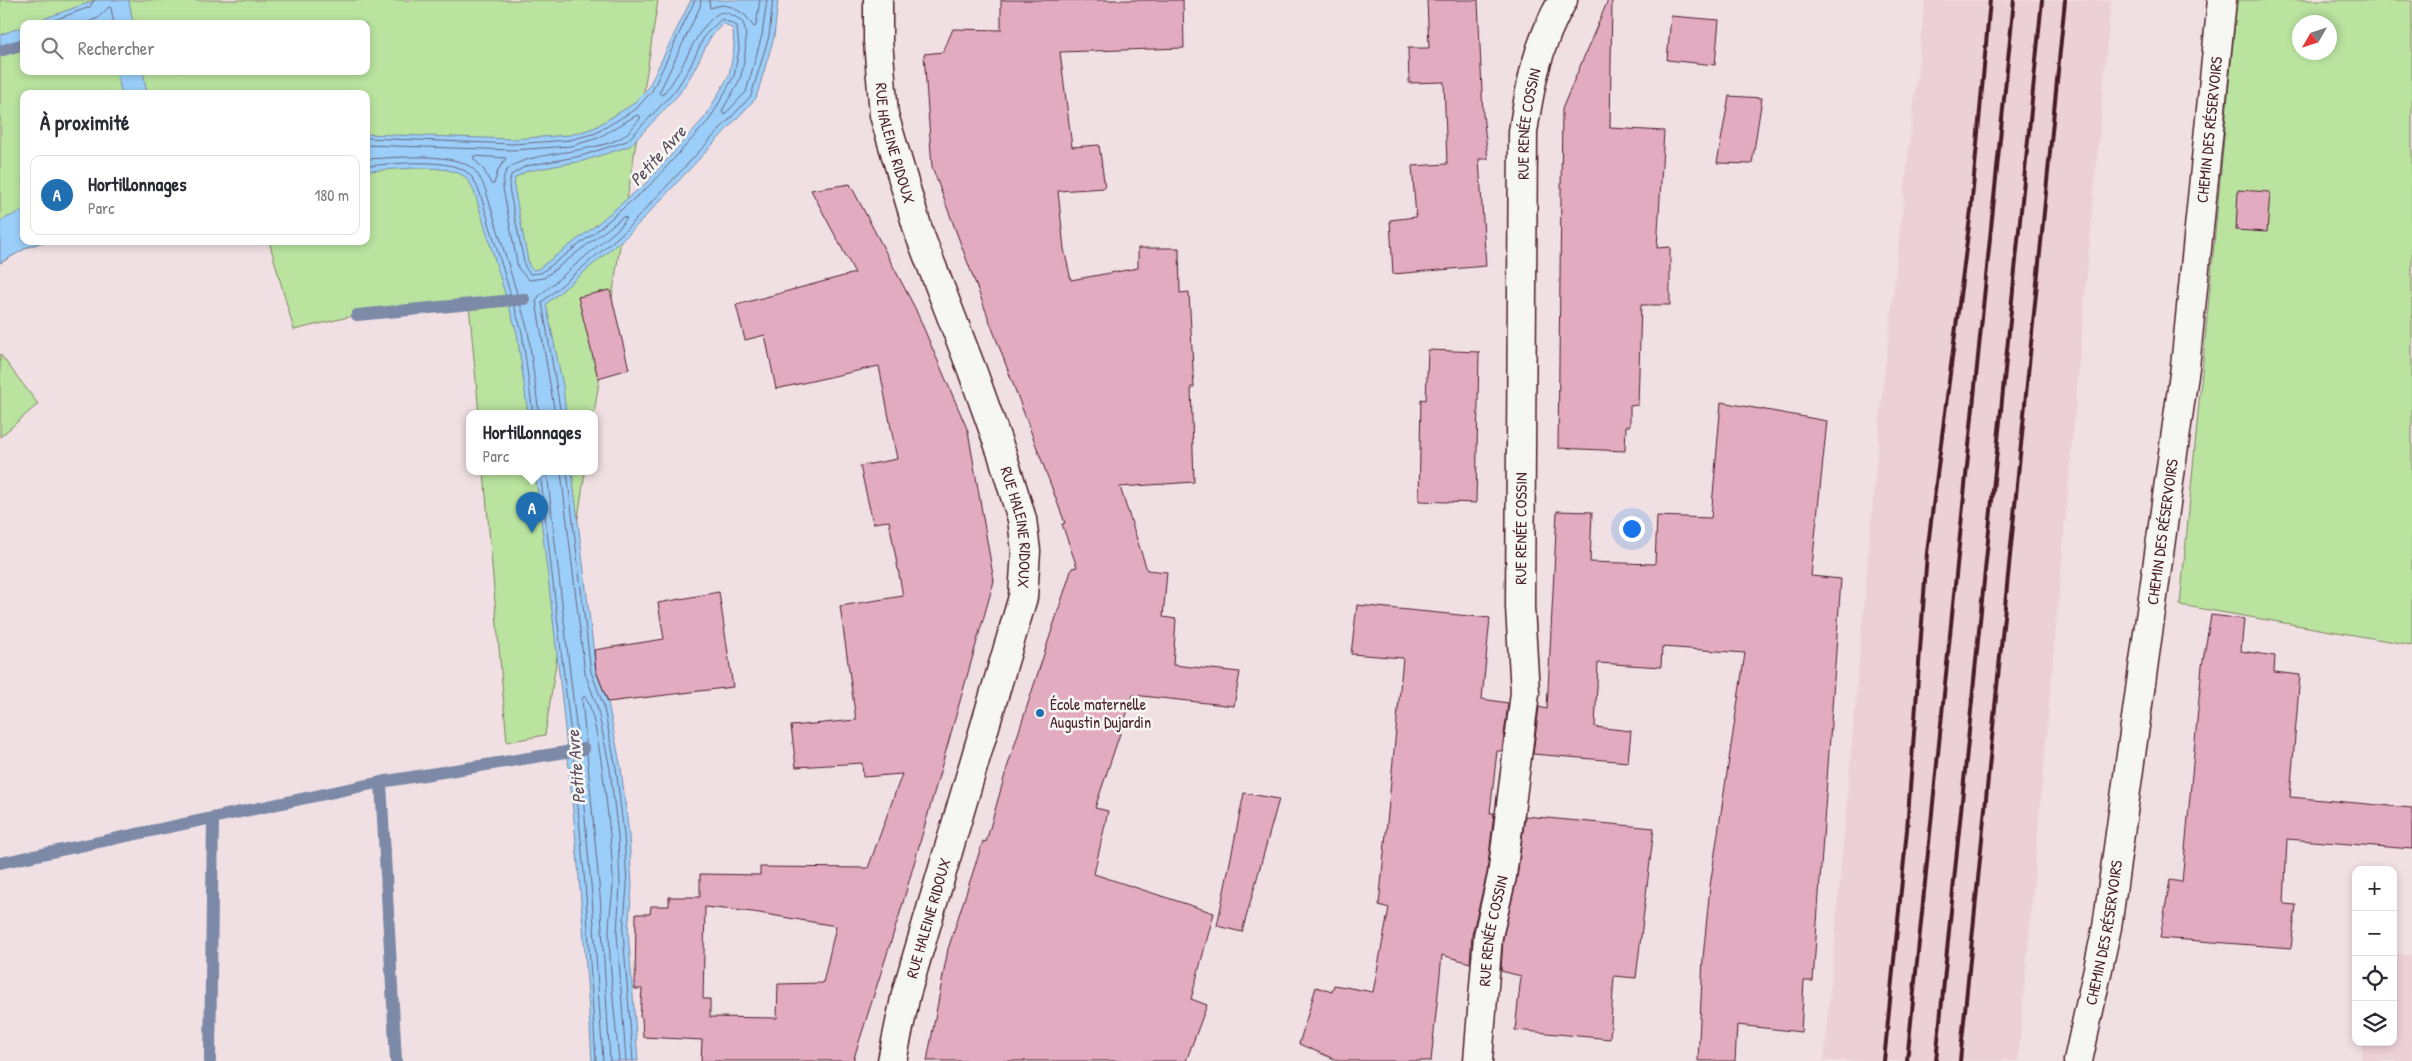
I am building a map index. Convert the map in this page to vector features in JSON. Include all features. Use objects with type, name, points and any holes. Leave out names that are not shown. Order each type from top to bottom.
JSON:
[{"type":"street","name":"RUE HALEINE RIDOUX","points":[[878,0],[878,40],[884,115],[919,233],[1002,454],[1022,519],[1026,551],[1023,597],[924,929],[906,994],[892,1060]]},
{"type":"street","name":"RUE RENÉE COSSIN","points":[[1478,1061],[1488,936],[1502,876],[1525,693],[1520,607],[1523,132],[1530,80],[1540,47],[1563,0]]},
{"type":"street","name":"CHEMIN DES RÉSERVOIRS","points":[[2078,1061],[2107,927],[2184,377],[2222,0]]},
{"type":"shaded area","points":[[1925,0],[2111,0],[2018,1061],[1824,1061],[1883,386]]},
{"type":"shaded area","points":[[2397,953],[2412,955],[2412,1061],[2360,1061],[2363,1046],[2397,1046]]},
{"type":"green space","points":[[0,0],[658,0],[595,410],[479,410],[469,304],[357,315],[294,330],[270,245],[370,245],[370,90],[20,90],[20,245],[34,245],[0,263]]},
{"type":"green space","points":[[2237,0],[2412,0],[2412,645],[2180,605]]},
{"type":"green space","points":[[0,354],[38,404],[0,437]]},
{"type":"green space","points":[[484,475],[585,475],[545,735],[507,742]]},
{"type":"water","points":[[96,0],[129,0],[132,20],[40,20]]},
{"type":"water","points":[[691,0],[778,0],[774,37],[756,98],[628,235],[546,304],[563,386],[566,410],[527,410],[517,333],[470,183],[462,175],[442,169],[416,168],[370,171],[370,134],[513,139],[570,135],[594,128],[633,104],[648,88]],"holes":[[[723,23],[733,29],[734,49],[729,75],[706,116],[646,183],[590,230],[538,269],[533,270],[529,266],[514,187],[515,178],[527,171],[583,161],[630,146],[679,94],[693,72],[710,38]]]},
{"type":"water","points":[[20,28],[20,44],[0,52],[0,35]]},
{"type":"water","points":[[117,75],[144,75],[146,90],[121,90]]},
{"type":"water","points":[[20,212],[20,245],[34,245],[0,263],[0,221]]},
{"type":"water","name":"Petite Avre","points":[[535,475],[572,475],[596,671],[608,703],[621,768],[629,835],[632,886],[628,931],[638,1061],[592,1061],[582,913],[553,619]]},
{"type":"building","points":[[1001,0],[1183,0],[1184,48],[1060,52],[1072,147],[1099,145],[1105,188],[1058,191],[1064,249],[1071,280],[1138,268],[1138,248],[1179,248],[1180,293],[1189,292],[1194,387],[1191,387],[1194,482],[1120,487],[1147,570],[1167,572],[1163,617],[1176,619],[1173,665],[1240,672],[1234,706],[1133,695],[1095,808],[1108,811],[1094,874],[1214,913],[1191,999],[1207,1005],[1186,1061],[927,1061],[948,949],[983,841],[986,842],[1006,771],[1072,568],[1077,567],[1062,524],[1065,523],[932,167],[924,54],[943,52],[953,29],[1001,30]]},
{"type":"building","points":[[1427,0],[1478,0],[1483,114],[1488,159],[1479,159],[1486,266],[1393,274],[1390,220],[1416,217],[1412,166],[1447,164],[1444,82],[1409,83],[1408,48],[1429,48]]},
{"type":"building","points":[[1608,0],[1612,0],[1610,128],[1664,131],[1657,248],[1670,247],[1670,305],[1641,305],[1638,405],[1630,406],[1630,426],[1626,426],[1625,451],[1558,448],[1562,109]]},
{"type":"building","points":[[1671,16],[1719,20],[1715,65],[1667,60]]},
{"type":"building","points":[[1729,96],[1762,98],[1752,164],[1717,163]]},
{"type":"building","points":[[850,184],[915,308],[968,431],[994,581],[900,913],[853,1061],[701,1061],[702,1040],[643,1037],[642,1018],[640,1017],[642,989],[635,989],[636,914],[650,914],[651,906],[669,906],[669,897],[700,897],[700,874],[760,875],[760,867],[868,868],[902,774],[863,777],[862,763],[796,767],[791,726],[856,720],[840,606],[903,596],[889,521],[873,523],[860,466],[897,459],[879,366],[776,389],[765,335],[745,340],[736,305],[855,273],[811,190]],"holes":[[[705,907],[753,912],[836,926],[823,983],[778,984],[777,1018],[710,1017],[710,999],[703,999]]]},
{"type":"building","points":[[2238,190],[2270,192],[2267,232],[2236,230]]},
{"type":"building","points":[[610,290],[629,369],[598,378],[578,297]]},
{"type":"building","points":[[1428,350],[1479,352],[1476,503],[1419,501],[1421,399],[1426,400]]},
{"type":"building","points":[[1721,402],[1827,421],[1811,576],[1841,579],[1813,981],[1804,981],[1801,1032],[1737,1025],[1735,1061],[1698,1061],[1703,958],[1710,886],[1745,653],[1662,647],[1661,667],[1598,663],[1595,727],[1631,731],[1628,762],[1533,754],[1539,707],[1547,709],[1557,511],[1592,512],[1590,562],[1655,564],[1657,516],[1711,518]]},
{"type":"building","points":[[719,592],[733,687],[608,702],[596,671],[594,650],[664,639],[658,603]]},
{"type":"building","points":[[1357,605],[1490,618],[1482,699],[1508,703],[1502,751],[1497,751],[1490,813],[1494,813],[1487,873],[1472,935],[1470,963],[1442,955],[1431,1061],[1339,1061],[1299,1044],[1316,987],[1332,992],[1334,985],[1373,992],[1389,908],[1379,905],[1403,658],[1351,654]]},
{"type":"building","points":[[2211,615],[2244,619],[2241,651],[2275,656],[2274,672],[2300,675],[2290,797],[2412,808],[2412,849],[2287,839],[2284,904],[2296,905],[2291,948],[2160,938],[2170,880],[2182,882],[2202,666]]},
{"type":"building","points":[[1244,793],[1279,799],[1242,932],[1217,926]]},
{"type":"building","points":[[1525,816],[1654,828],[1636,978],[1614,976],[1610,1039],[1515,1030],[1521,976],[1501,971],[1503,938],[1517,878]]},
{"type":"waterway","points":[[0,51],[20,45]]},
{"type":"waterway","points":[[357,315],[524,299]]},
{"type":"waterway","name":"Petite Avre","points":[[0,863],[381,782],[584,749]]},
{"type":"waterway","points":[[381,782],[396,1061]]},
{"type":"waterway","points":[[210,1061],[213,818]]},
{"type":"railway","points":[[1884,1061],[1907,830],[1927,553],[1971,210],[1990,0]]},
{"type":"railway","points":[[1907,1061],[2014,0]]},
{"type":"railway","points":[[1936,1061],[2042,0]]},
{"type":"railway","points":[[1960,1061],[2065,0]]},
{"type":"place","name":"Hortillonnages","points":[[532,533]]},
{"type":"place","name":"École maternelle Augustin Dujardin","points":[[1040,713]]}]
